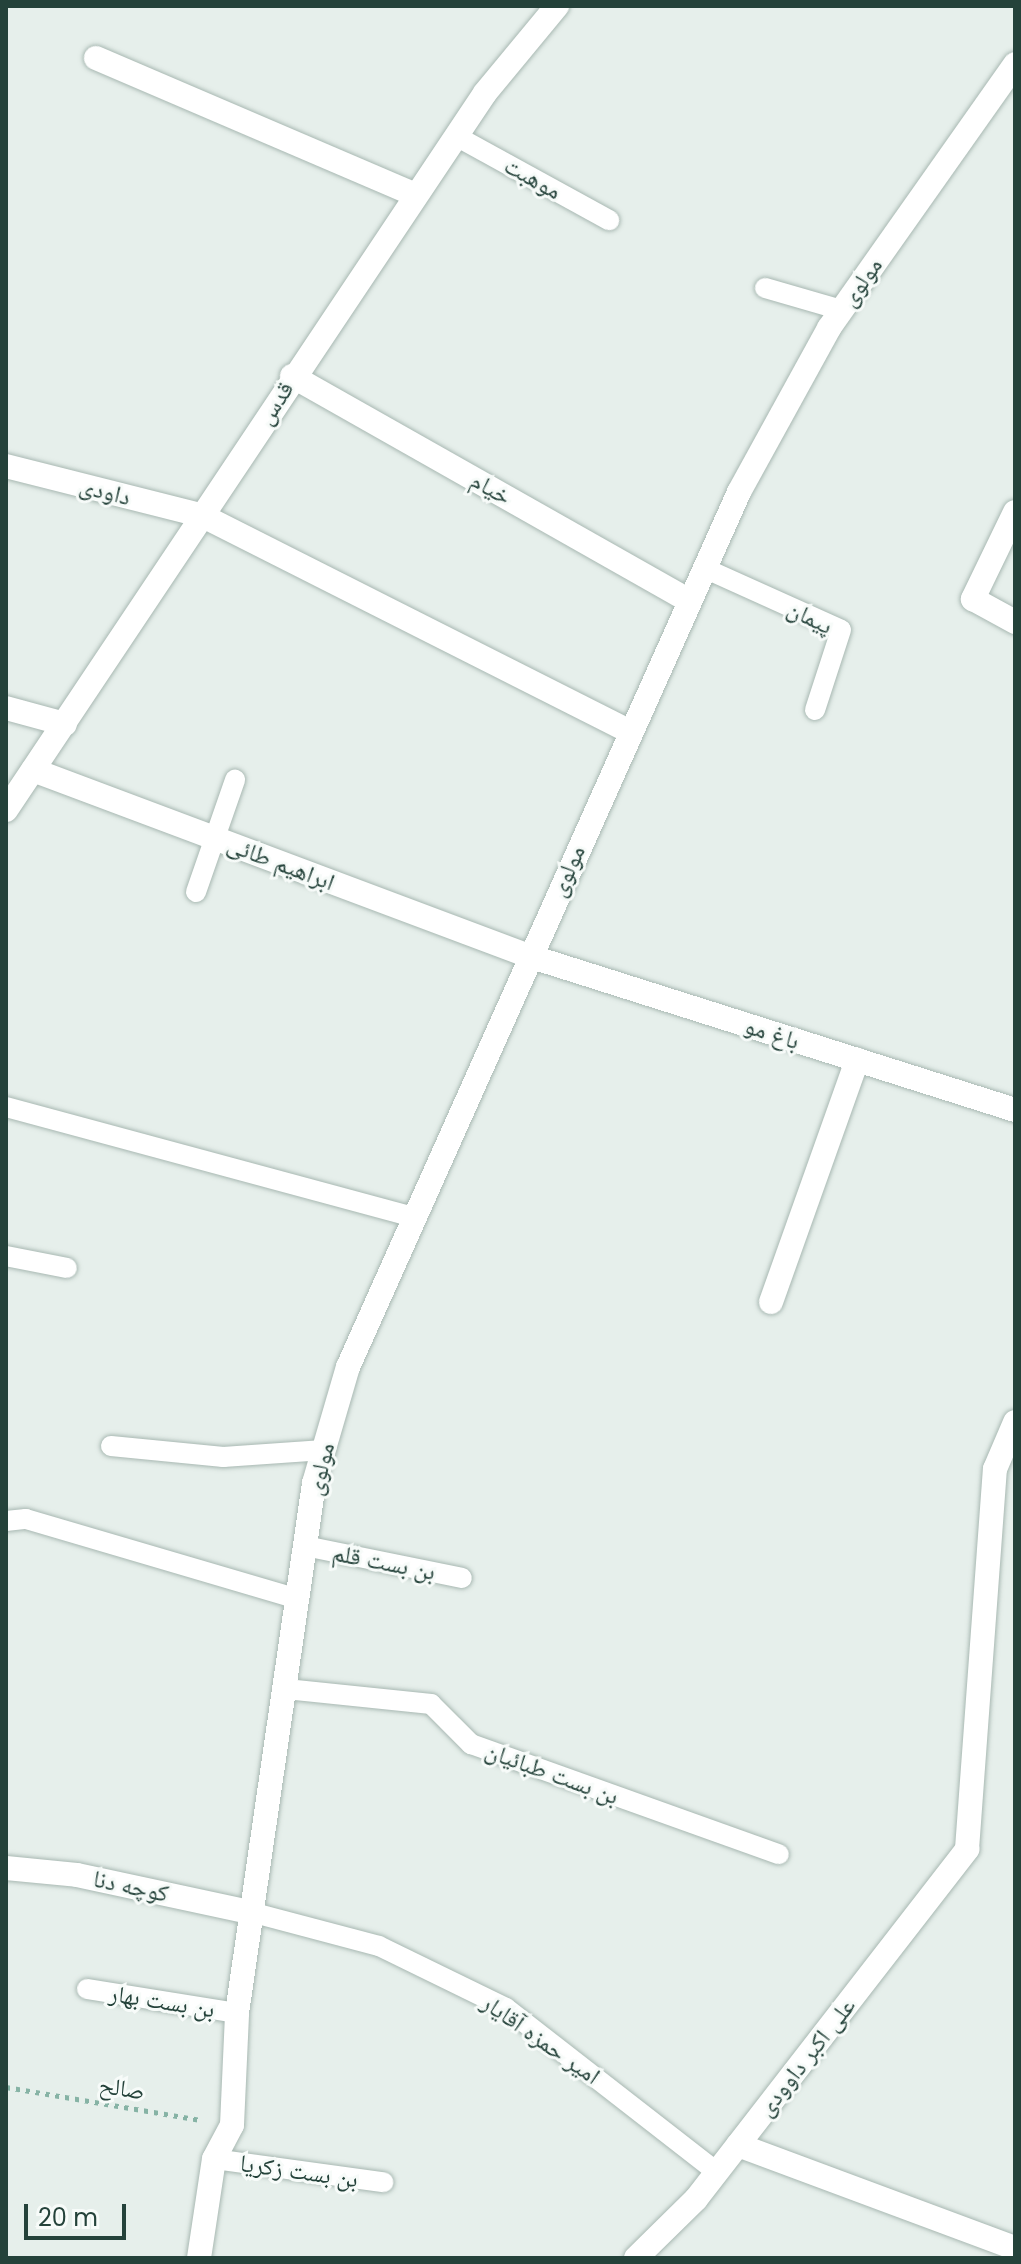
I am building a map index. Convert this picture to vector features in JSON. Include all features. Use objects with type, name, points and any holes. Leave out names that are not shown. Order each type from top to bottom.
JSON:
[{"type":"street","name":"قدس","points":[[6,810],[203,516],[292,376],[456,136],[557,6]]},
{"type":"street","points":[[96,58],[416,195]]},
{"type":"street","name":"مولوی","points":[[199,2258],[214,2159],[232,2125],[237,2013],[254,1913],[305,1546],[324,1450],[348,1367],[529,956],[739,492],[841,310],[1015,64]]},
{"type":"street","name":"خیام","points":[[292,376],[689,601]]},
{"type":"street","name":"داودی","points":[[6,466],[203,516]]},
{"type":"street","points":[[1015,512],[973,599],[1015,622]]},
{"type":"street","points":[[203,516],[630,732]]},
{"type":"street","points":[[6,708],[65,724]]},
{"type":"street","name":"ابراهیم طائی","points":[[33,770],[529,956]]},
{"type":"street","name":"باغ مو","points":[[529,956],[1015,1110]]},
{"type":"street","points":[[771,1302],[857,1060]]},
{"type":"street","name":"علی اکبر داوودی","points":[[636,2258],[717,2172],[967,1849],[995,1469],[1015,1422]]},
{"type":"street","name":"کوچه دنا","points":[[6,1868],[77,1875],[254,1913]]},
{"type":"street","points":[[738,2145],[1015,2248]]},
{"type":"lane","name":"موهبت","points":[[456,136],[609,220]]},
{"type":"lane","points":[[765,288],[841,310]]},
{"type":"lane","name":"پیمان","points":[[704,568],[841,630],[815,710]]},
{"type":"lane","points":[[196,892],[212,837],[235,780]]},
{"type":"lane","points":[[6,1107],[414,1217]]},
{"type":"lane","points":[[6,1256],[67,1268]]},
{"type":"lane","points":[[111,1446],[223,1457],[324,1450]]},
{"type":"lane","points":[[6,1521],[41,1523],[298,1599]]},
{"type":"lane","name":"بن بست قلم","points":[[305,1546],[462,1578]]},
{"type":"lane","name":"بن بست طبائیان","points":[[286,1689],[431,1704],[471,1744],[779,1854]]},
{"type":"lane","name":"امیر حمزه آقایار","points":[[254,1913],[379,1946],[506,2008],[717,2172]]},
{"type":"lane","name":"بن بست بهار","points":[[87,1989],[237,2013]]},
{"type":"lane","name":"بن بست زکریا","points":[[214,2159],[383,2182]]},
{"type":"path","name":"صالح","points":[[6,2087],[232,2125]]}]
